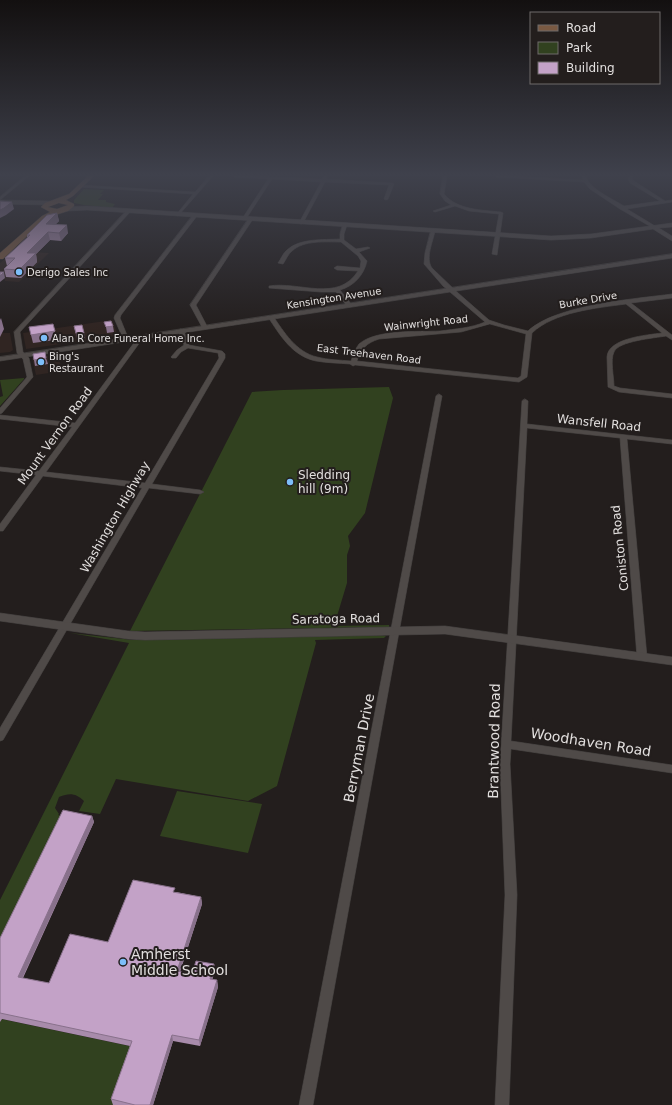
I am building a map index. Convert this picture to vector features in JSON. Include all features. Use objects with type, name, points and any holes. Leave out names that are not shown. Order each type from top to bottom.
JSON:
[{"type":"main road","points":[[0,257],[29,228]]},
{"type":"street","points":[[0,412],[30,378],[26,358],[21,353],[17,332],[114,228]]},
{"type":"street","points":[[126,340],[117,318],[118,315],[186,228]]},
{"type":"street","points":[[205,328],[193,305],[246,228]]},
{"type":"street","points":[[342,240],[344,228]]},
{"type":"street","points":[[383,228],[573,238],[654,228],[672,239]]},
{"type":"street","points":[[495,254],[498,228]]},
{"type":"street","points":[[433,231],[426,261],[427,265],[451,290],[481,317],[491,322],[529,333]]},
{"type":"street","points":[[271,287],[337,290],[355,280],[359,276],[364,261],[355,250],[342,240],[298,246],[289,250],[281,263]]},
{"type":"street","points":[[292,241],[298,246]]},
{"type":"street","points":[[355,250],[368,248]]},
{"type":"street","name":"Kensington Avenue","points":[[0,359],[21,353],[126,340],[672,256]]},
{"type":"street","points":[[337,268],[362,270]]},
{"type":"street","points":[[337,290],[349,305]]},
{"type":"street","name":"Burke Drive","points":[[529,333],[535,326],[554,317],[569,313],[672,296]]},
{"type":"street","points":[[628,303],[669,336]]},
{"type":"street","name":"East Treehaven Road","points":[[272,317],[294,349],[301,354],[323,361],[522,380],[524,377],[529,333]]},
{"type":"street","name":"Wainwright Road","points":[[353,364],[360,346],[373,339],[397,335],[463,329],[491,322]]},
{"type":"street","points":[[174,357],[178,351],[187,346],[180,331]]},
{"type":"street","points":[[669,336],[622,342],[613,347],[610,353],[613,388],[672,396]]},
{"type":"street","name":"Mount Vernon Road","points":[[0,529],[141,337]]},
{"type":"street","name":"Washington Highway","points":[[0,737],[222,358],[222,354],[220,352],[187,346]]},
{"type":"street","name":"Berryman Drive","points":[[306,1105],[439,396]]},
{"type":"street","name":"Brantwood Road","points":[[502,1105],[511,895],[505,785],[506,744],[525,401]]},
{"type":"street","points":[[0,417],[76,425]]},
{"type":"street","name":"Wansfell Road","points":[[524,426],[672,442]]},
{"type":"street","name":"Coniston Road","points":[[622,436],[642,657]]},
{"type":"street","points":[[0,469],[200,492]]},
{"type":"street","name":"Saratoga Road","points":[[0,617],[128,635],[145,636],[446,630],[672,661]]},
{"type":"street","name":"Woodhaven Road","points":[[506,744],[672,768]]},
{"type":"shaded area","points":[[14,251],[49,253],[19,282],[5,281],[4,276],[0,276],[0,263]]},
{"type":"shaded area","points":[[112,320],[118,336],[26,349],[23,333]]},
{"type":"shaded area","points":[[0,329],[4,329],[2,333],[10,333],[13,350],[10,352],[0,353]]},
{"type":"shaded area","points":[[58,354],[62,371],[36,375],[32,358]]},
{"type":"green space","points":[[24,378],[0,406],[0,397],[3,396],[0,380]]},
{"type":"green space","points":[[389,387],[393,398],[365,513],[348,536],[350,546],[347,555],[347,583],[334,626],[389,625],[389,627],[130,631],[252,392]]},
{"type":"green space","points":[[70,633],[133,640],[386,636],[384,638],[315,640],[316,643],[277,786],[248,801],[116,779],[100,814],[79,811],[84,801],[78,796],[69,794],[59,797],[55,808],[59,814],[58,815],[65,817],[0,950],[0,900],[129,643]]},
{"type":"green space","points":[[177,791],[262,804],[248,853],[160,836]]},
{"type":"green space","points":[[1,1019],[134,1047],[115,1105],[0,1105]]},
{"type":"building","points":[[34,228],[64,228],[59,233],[48,232],[27,253],[36,253],[19,270],[4,269],[15,258],[5,258],[30,235],[27,235]]},
{"type":"building","points":[[111,321],[113,326],[106,327],[104,322]]},
{"type":"building","points":[[53,324],[55,331],[31,335],[29,327]]},
{"type":"building","points":[[82,325],[84,333],[76,333],[74,326]]},
{"type":"building","points":[[45,352],[46,358],[34,360],[33,354]]},
{"type":"building","name":"Amherst Middle School","points":[[63,810],[92,816],[18,977],[49,983],[70,934],[108,942],[133,880],[175,888],[173,892],[201,897],[177,971],[192,974],[196,961],[214,964],[210,979],[217,980],[199,1040],[172,1035],[150,1105],[135,1105],[111,1099],[132,1041],[0,1013],[0,938]]},
{"type":"place","name":"Derigo Sales Inc","points":[[19,272]]},
{"type":"place","name":"Alan R Core Funeral Home Inc.","points":[[44,338]]},
{"type":"place","name":"Bing's Restaurant","points":[[41,362]]},
{"type":"place","name":"Sledding hill (9m)","points":[[290,482]]},
{"type":"place","name":"Amherst Middle School","points":[[123,962]]}]
